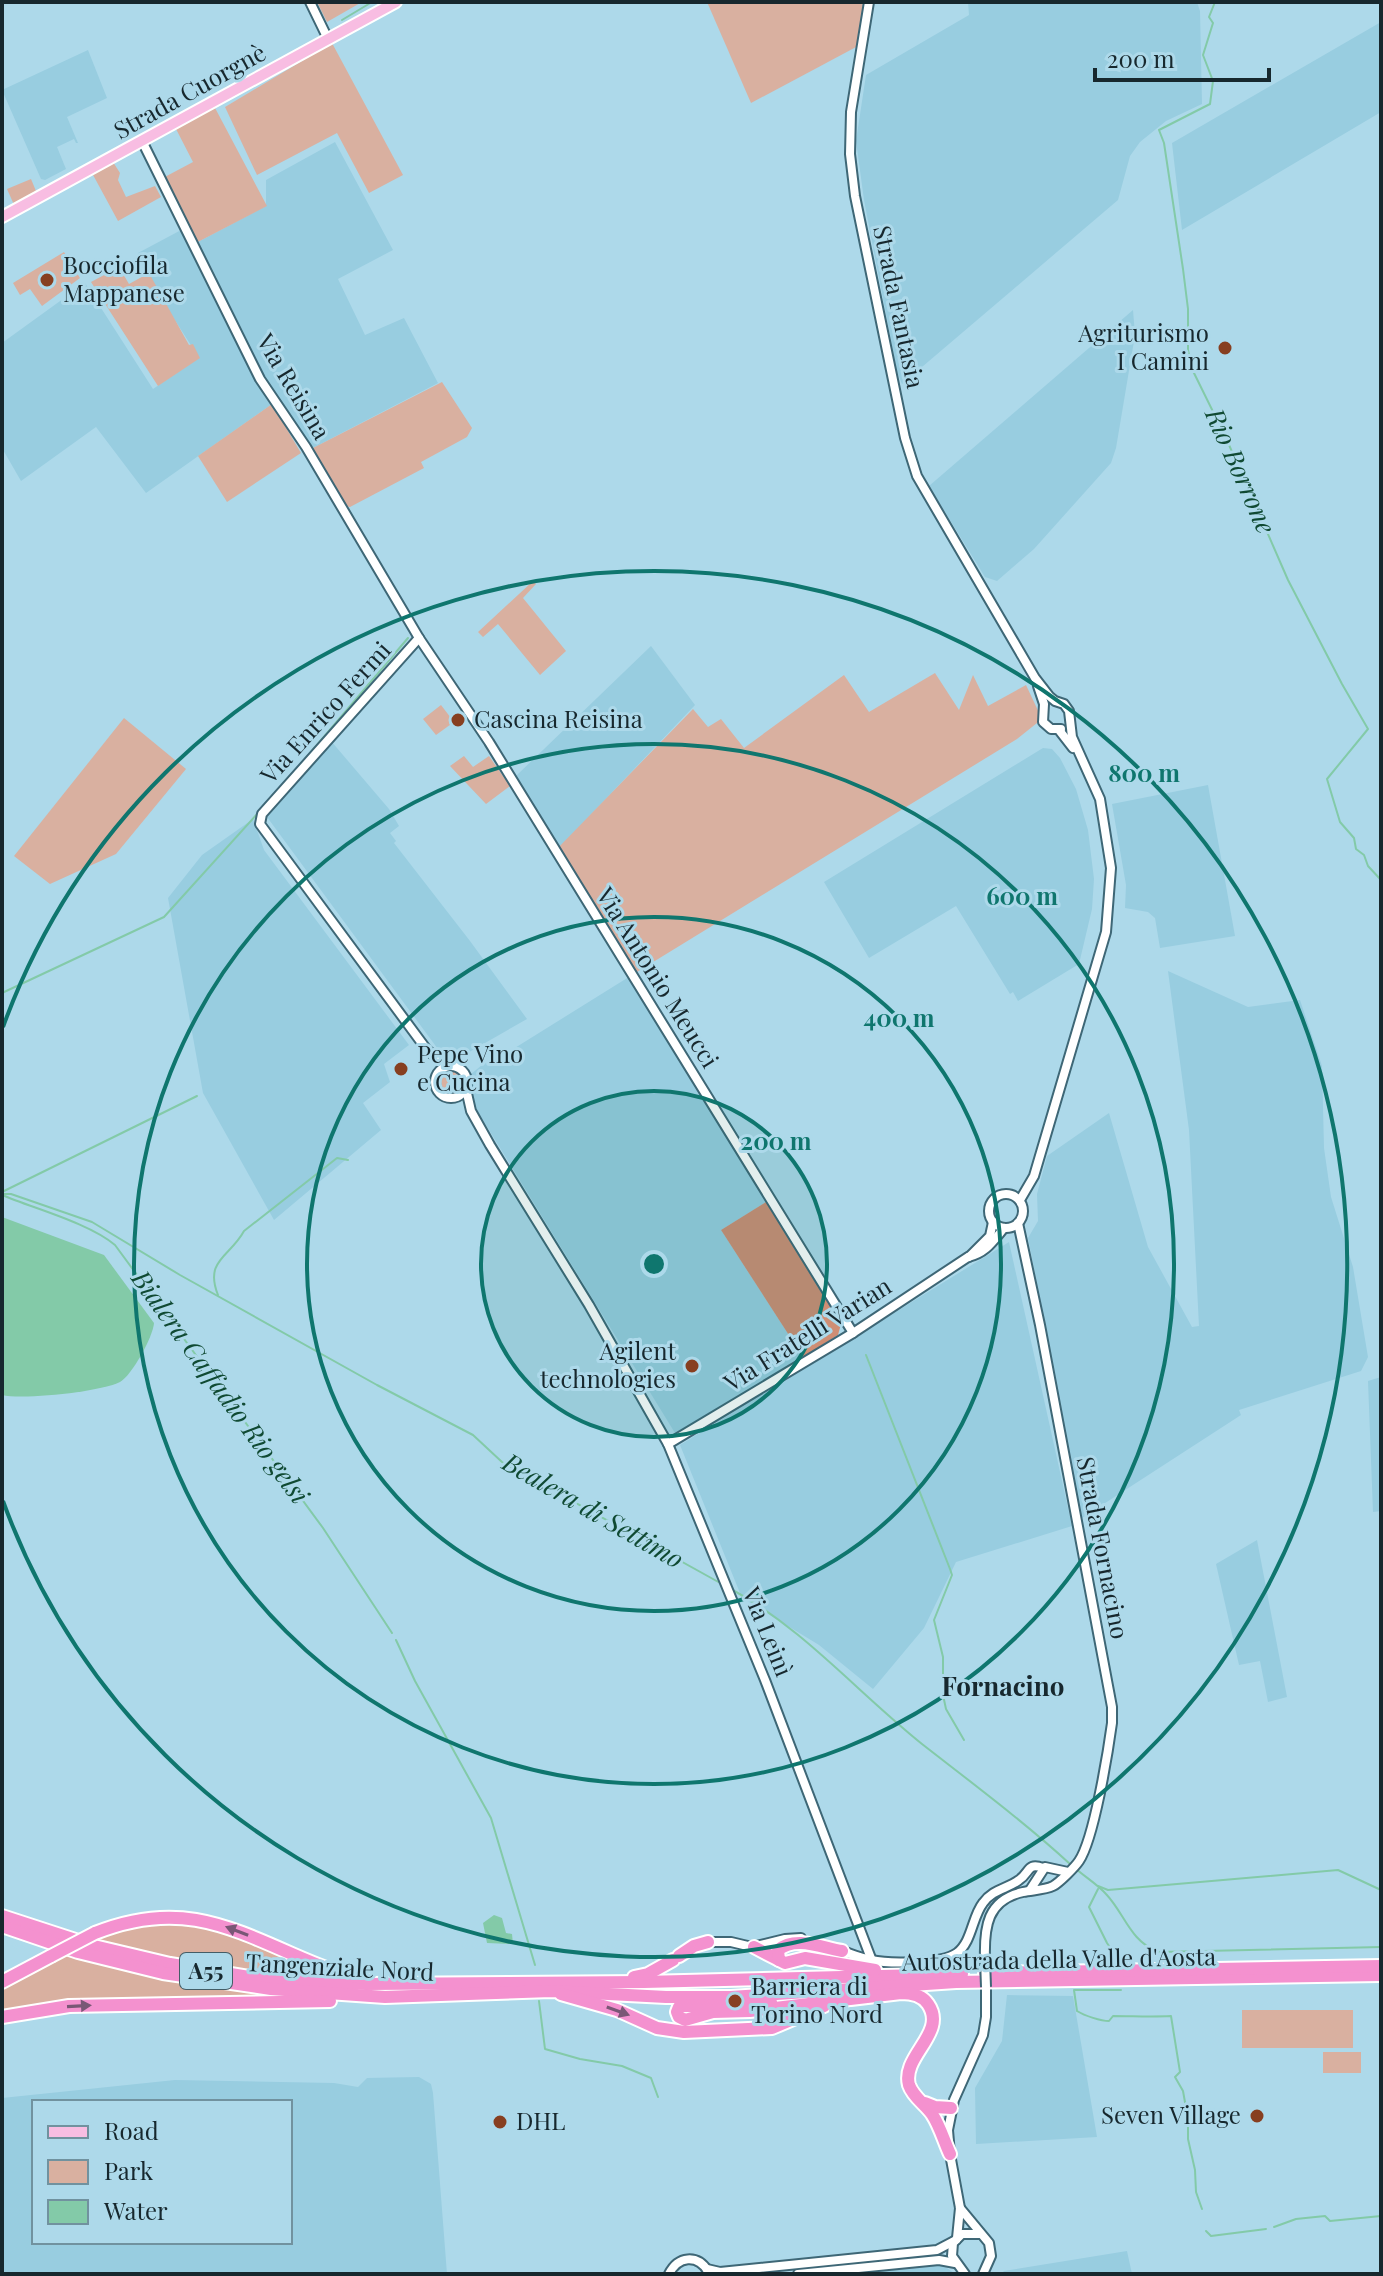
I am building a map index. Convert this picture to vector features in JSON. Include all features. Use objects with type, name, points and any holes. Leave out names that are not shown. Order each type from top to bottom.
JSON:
[{"type":"highway","name":"Tangenziale Nord","points":[[2,1916],[94,1946],[214,1972],[300,1981],[418,1983],[735,1979]]},
{"type":"highway","name":"A55","points":[[2,1982],[95,1933],[139,1920],[192,1918],[233,1929],[344,1974],[418,1983]]},
{"type":"highway","name":"Tangenziale Nord","points":[[2,1926],[78,1952],[163,1973],[243,1986],[385,1997],[551,1991],[735,1997]]},
{"type":"highway","points":[[567,1981],[638,1977],[694,1946],[708,1942]]},
{"type":"highway","points":[[779,1960],[776,1955],[778,1950],[790,1943],[842,1951]]},
{"type":"highway","points":[[754,1947],[787,1963],[809,1959],[902,1975]]},
{"type":"highway","name":"Autostrada della Valle d'Aosta","points":[[735,1979],[1381,1966]]},
{"type":"highway","name":"Autostrada della Valle d'Aosta","points":[[735,1997],[956,1982],[1381,1975]]},
{"type":"highway","points":[[551,1991],[617,2010],[657,2028],[684,2032],[772,2028],[838,2001]]},
{"type":"highway","points":[[638,1995],[681,2006],[758,2005],[815,1993]]},
{"type":"highway","points":[[681,2006],[677,2015],[685,2020],[713,2012],[908,1993],[919,1996],[929,2004],[933,2016],[931,2029],[908,2074],[912,2092],[927,2104],[950,2154]]},
{"type":"highway","name":"A55","points":[[2,2017],[69,2006],[358,2001],[385,1997]]},
{"type":"highway","points":[[927,2104],[953,2104]]},
{"type":"main road","name":"Strada Cuorgnè","points":[[2,217],[396,2]]},
{"type":"street","points":[[310,2],[328,39]]},
{"type":"street","name":"Strada Fantasia","points":[[869,2],[851,112],[850,154],[855,196],[905,438],[913,463],[937,513],[1035,678]]},
{"type":"street","name":"Via Reisina","points":[[142,141],[260,379],[306,447],[425,646]]},
{"type":"street","name":"Via Enrico Fermi","points":[[419,638],[262,814],[260,824],[427,1050]]},
{"type":"street","name":"Via Antonio Meucci","points":[[425,646],[489,742],[853,1333]]},
{"type":"street","points":[[1016,1197],[1032,1183],[1108,923],[1111,868],[1095,785],[1072,737],[1067,707],[1055,701],[1035,678]]},
{"type":"street","points":[[1035,678],[1045,707],[1042,716],[1045,725],[1059,730],[1075,751],[1101,808]]},
{"type":"street","points":[[1045,707],[1055,701]]},
{"type":"street","points":[[1059,730],[1070,720]]},
{"type":"street","points":[[427,1050],[448,1066],[464,1072],[471,1111]]},
{"type":"street","points":[[427,1050],[438,1092],[471,1111]]},
{"type":"street","points":[[436,1076],[448,1066]]},
{"type":"street","points":[[454,1099],[466,1089]]},
{"type":"street","name":"Via Leinì","points":[[471,1111],[589,1305],[668,1444],[723,1576],[872,1961]]},
{"type":"street","points":[[1002,1194],[1016,1197],[1023,1214],[1018,1223],[1005,1228],[993,1222],[988,1211],[992,1200],[1002,1194]]},
{"type":"street","name":"Via Fratelli Varian","points":[[968,1257],[990,1236],[993,1222]]},
{"type":"street","name":"Strada Fornacino","points":[[1018,1223],[1112,1707],[1110,1737],[1085,1847],[1072,1868],[1058,1874]]},
{"type":"street","name":"Via Fratelli Varian","points":[[668,1444],[853,1333],[968,1257],[988,1248],[1005,1228]]},
{"type":"street","name":"Strada Fornacino","points":[[1005,1228],[1015,1235],[1024,1257]]},
{"type":"street","points":[[960,2268],[952,2250],[960,2208],[948,2130],[953,2104],[983,2035],[985,1928],[991,1913],[1008,1897],[1054,1886],[1058,1874],[1051,1866],[1040,1874],[1029,1891]]},
{"type":"street","points":[[708,1942],[735,1942],[754,1947],[797,1938],[872,1961],[939,1959],[957,1953],[966,1941],[984,1900],[1024,1875],[1040,1874]]},
{"type":"street","points":[[1040,1874],[1041,1884],[1047,1887]]},
{"type":"street","points":[[798,2274],[939,2260],[972,2272],[984,2270],[991,2250],[989,2243],[960,2208]]},
{"type":"street","points":[[668,2273],[678,2262],[689,2259],[699,2262],[708,2272],[720,2272],[937,2250],[968,2232],[981,2234]]},
{"type":"shaded area","points":[[968,2],[1197,2],[1200,11],[1202,104],[1166,121],[1140,142],[1130,156],[1118,200],[902,384],[897,372],[864,200],[856,141],[866,75],[969,15]]},
{"type":"shaded area","points":[[1381,22],[1381,112],[1182,230],[1172,143]]},
{"type":"shaded area","points":[[88,50],[107,98],[67,117],[78,143],[74,139],[57,147],[66,169],[45,180],[41,179],[2,90]]},
{"type":"shaded area","points":[[335,142],[393,250],[338,279],[365,335],[404,318],[438,383],[311,449],[268,391],[212,281],[217,278],[198,242],[266,206],[266,180]]},
{"type":"shaded area","points":[[183,229],[259,385],[272,404],[146,493],[96,427],[21,481],[2,448],[2,343],[85,283],[153,389],[199,358],[159,295],[138,253]]},
{"type":"shaded area","points":[[1133,310],[1135,335],[1111,463],[1034,549],[997,581],[985,577],[929,486]]},
{"type":"shaded area","points":[[651,646],[695,705],[559,848],[516,776]]},
{"type":"shaded area","points":[[331,741],[389,809],[399,826],[390,833],[396,841],[394,843],[527,1019],[457,1059],[446,1060],[267,817]]},
{"type":"shaded area","points":[[1043,748],[1052,749],[1060,758],[1076,789],[1088,830],[1094,879],[1092,909],[1079,964],[1018,1001],[1013,992],[1010,994],[956,906],[869,958],[824,882]]},
{"type":"shaded area","points":[[1208,785],[1235,936],[1160,948],[1155,918],[1148,912],[1125,908],[1126,885],[1112,804]]},
{"type":"shaded area","points":[[253,819],[264,850],[409,1045],[384,1064],[390,1082],[363,1103],[381,1130],[274,1220],[203,1093],[168,898],[202,855]]},
{"type":"shaded area","points":[[1168,971],[1248,1007],[1300,1000],[1322,1066],[1324,1148],[1331,1197],[1353,1267],[1368,1357],[1361,1371],[1239,1410],[1241,1415],[1082,1518],[1028,1238],[1038,1221],[1037,1194],[1047,1156],[1109,1113],[1148,1247],[1192,1327],[1199,1326],[1189,1130]]},
{"type":"shaded area","points":[[632,975],[766,1202],[721,1230],[803,1357],[675,1433],[470,1099],[468,1082],[471,1074],[482,1065],[510,1051]]},
{"type":"shaded area","points":[[766,1202],[841,1324],[838,1335],[803,1357],[721,1230]]},
{"type":"shaded area","points":[[1009,1242],[1072,1526],[956,1562],[924,1628],[873,1689],[819,1645],[742,1598],[680,1445]]},
{"type":"shaded area","points":[[1381,1377],[1381,1511],[1373,1512],[1368,1381]]},
{"type":"shaded area","points":[[1257,1540],[1287,1697],[1268,1702],[1260,1661],[1239,1665],[1216,1564]]},
{"type":"shaded area","points":[[1007,1995],[1073,1996],[1097,2137],[976,2144],[975,2088],[1002,2041]]},
{"type":"shaded area","points":[[419,2077],[431,2084],[447,2274],[2,2274],[2,2098],[175,2080],[334,2083],[358,2087],[367,2078]]},
{"type":"shaded area","points":[[1127,2251],[1132,2274],[1001,2274],[1004,2271]]},
{"type":"shaded area","points":[[943,2265],[955,2274],[852,2274]]},
{"type":"green space","points":[[317,2],[362,2],[327,22]]},
{"type":"green space","points":[[707,2],[863,2],[858,46],[751,103]]},
{"type":"green space","points":[[332,43],[403,175],[369,193],[337,133],[257,175],[225,107]]},
{"type":"green space","points":[[214,106],[267,206],[194,244],[161,179],[193,162],[176,129]]},
{"type":"green space","points":[[113,162],[120,173],[118,180],[126,197],[155,186],[161,197],[118,221],[92,173]]},
{"type":"green space","points":[[31,179],[35,196],[15,207],[7,189]]},
{"type":"green space","name":"Bocciofila Mappanese","points":[[64,252],[80,278],[42,306],[30,289],[20,295],[13,283]]},
{"type":"green space","points":[[119,267],[129,284],[149,273],[189,345],[193,344],[200,358],[158,386],[91,282]]},
{"type":"green space","points":[[442,382],[472,428],[467,437],[421,462],[424,468],[350,507],[345,506],[311,449]]},
{"type":"green space","points":[[272,404],[301,453],[227,502],[198,456]]},
{"type":"green space","points":[[533,581],[536,584],[523,598],[566,651],[540,675],[498,624],[483,637],[478,632]]},
{"type":"green space","points":[[935,673],[959,710],[973,675],[988,706],[1026,685],[1042,719],[1017,739],[632,975],[555,851],[693,709],[708,727],[721,719],[744,748],[844,675],[869,712]]},
{"type":"green space","points":[[441,705],[454,722],[436,735],[423,719]]},
{"type":"green space","points":[[124,718],[186,769],[116,854],[50,884],[14,856]]},
{"type":"green space","points":[[464,756],[473,767],[489,756],[510,786],[486,804],[450,766]]},
{"type":"green space","points":[[451,1069],[460,1073],[464,1082],[460,1091],[451,1095],[442,1091],[438,1082],[442,1073]]},
{"type":"green space","points":[[161,1920],[213,1925],[334,1977],[213,1966],[154,1955],[95,1939]]},
{"type":"green space","points":[[66,1954],[164,1977],[263,1995],[85,2002],[2,2014],[2,1987]]},
{"type":"green space","points":[[1242,2010],[1353,2010],[1353,2048],[1242,2048]]},
{"type":"green space","points":[[1323,2052],[1361,2052],[1361,2073],[1323,2073]]},
{"type":"water","points":[[2,1217],[104,1255],[154,1323],[141,1355],[120,1382],[61,1394],[2,1395]]},
{"type":"water","points":[[494,1915],[502,1918],[506,1933],[512,1934],[513,1944],[487,1943],[483,1923]]},
{"type":"waterway","points":[[342,20],[372,2]]},
{"type":"waterway","name":"Rio Borrone","points":[[1215,2],[1209,17],[1213,23],[1203,55],[1213,81],[1210,104],[1159,130],[1164,143],[1183,269],[1188,309],[1188,350],[1192,369],[1288,580],[1368,729],[1327,779],[1340,822],[1354,838],[1356,849],[1364,855],[1368,866],[1381,880]]},
{"type":"waterway","points":[[282,786],[408,638]]},
{"type":"waterway","points":[[2,993],[164,917],[259,812]]},
{"type":"waterway","points":[[2,1192],[197,1096]]},
{"type":"waterway","points":[[218,1295],[214,1274],[216,1266],[244,1231],[337,1158],[348,1160]]},
{"type":"waterway","name":"Bealera di Settimo","points":[[2,1194],[11,1194],[92,1222],[180,1275],[473,1435],[502,1462],[722,1584]]},
{"type":"waterway","name":"Bialera Caffadio Rio gelsi","points":[[2,1195],[77,1223],[115,1245],[323,1528],[392,1633]]},
{"type":"waterway","points":[[866,1355],[952,1575],[934,1620],[943,1657],[946,1709],[964,1740]]},
{"type":"waterway","name":"Bealera di Settimo","points":[[731,1589],[758,1605],[806,1642],[898,1724],[1070,1864]]},
{"type":"waterway","name":"Bialera Caffadio Rio gelsi","points":[[396,1640],[415,1681],[491,1818],[535,1965]]},
{"type":"waterway","points":[[1075,1868],[1106,1894],[1140,1941],[1158,1952],[1381,1947]]},
{"type":"waterway","points":[[1098,1886],[1108,1890],[1338,1870],[1381,1890]]},
{"type":"waterway","points":[[1098,1889],[1089,1907],[1120,1962]]},
{"type":"waterway","points":[[1121,1990],[1074,1990],[1077,2011],[1109,2021],[1113,2016],[1171,2016],[1180,2072],[1175,2077],[1183,2091],[1196,2192],[1202,2209]]},
{"type":"waterway","name":"Bialera Caffadio Rio gelsi","points":[[539,2001],[545,2049],[622,2066],[651,2078],[658,2097]]},
{"type":"waterway","points":[[1274,2227],[1296,2219],[1325,2216],[1330,2221],[1381,2216]]},
{"type":"waterway","points":[[1206,2231],[1211,2236],[1266,2229]]},
{"type":"place","name":"Bocciofila Mappanese","points":[[47,280]]},
{"type":"place","name":"Agriturismo I Camini","points":[[1225,348]]},
{"type":"place","name":"Cascina Reisina","points":[[458,720]]},
{"type":"place","name":"Pepe Vino e Cucina","points":[[401,1069]]},
{"type":"place","name":"Agilent technologies","points":[[692,1366]]},
{"type":"place","name":"Barriera di Torino Nord","points":[[735,2001]]},
{"type":"place","name":"Seven Village","points":[[1257,2116]]},
{"type":"place","name":"DHL","points":[[500,2122]]},
{"type":"district","name":"Fornacino","points":[[1003,1687]]}]
